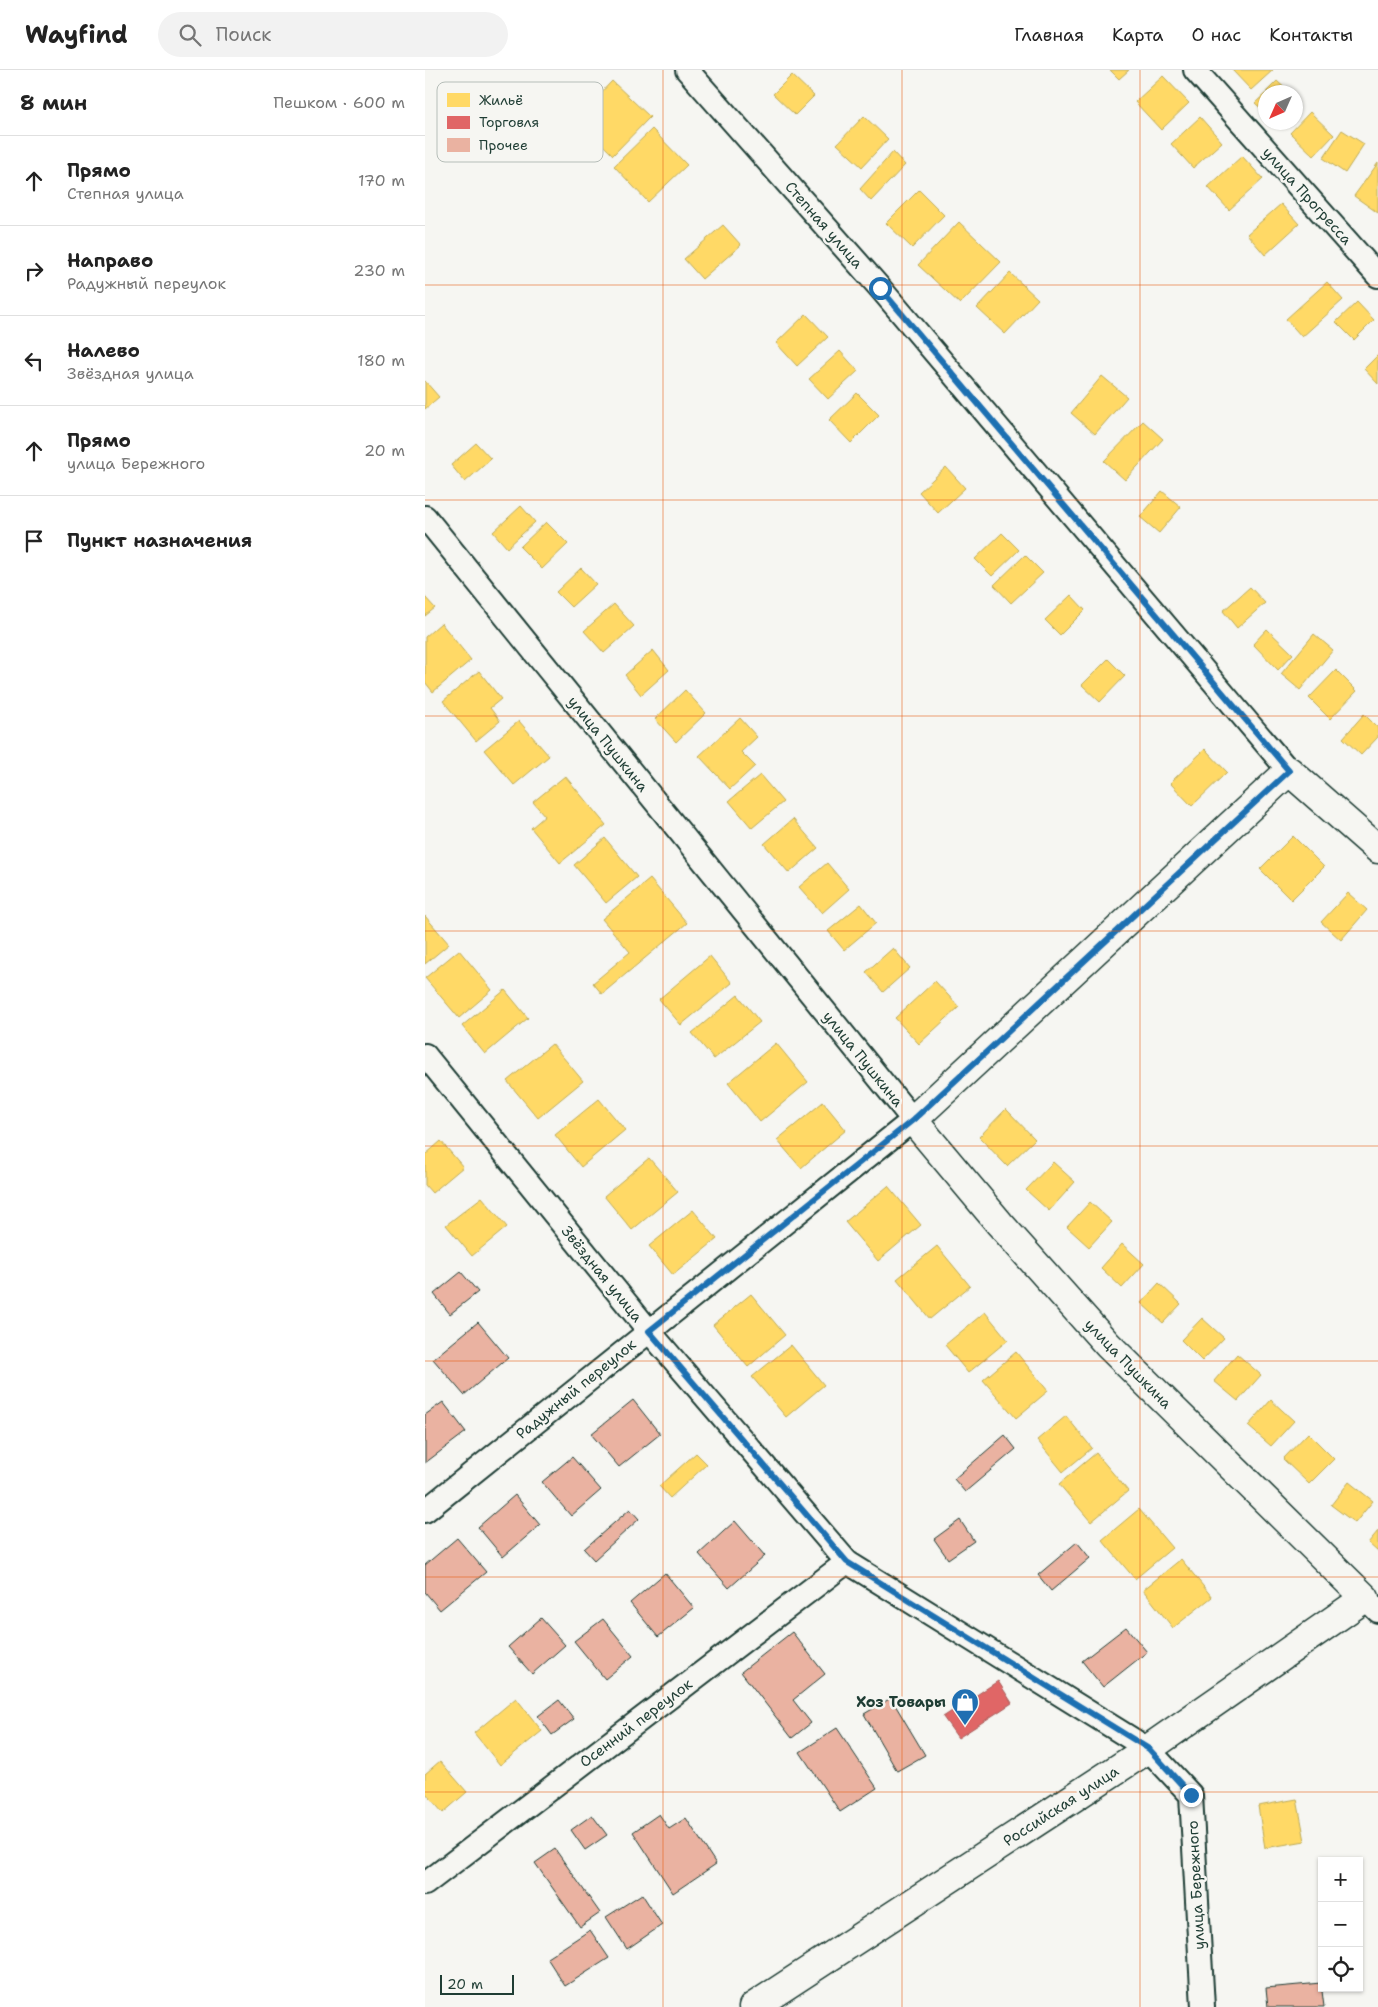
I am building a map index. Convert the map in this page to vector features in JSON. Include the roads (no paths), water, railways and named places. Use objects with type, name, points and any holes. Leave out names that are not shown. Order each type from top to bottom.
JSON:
[{"type":"street","name":"Степная улица","points":[[687,70],[880,288],[1289,771],[1378,849]]},
{"type":"street","name":"улица Прогресса","points":[[1195,70],[1378,276]]},
{"type":"street","name":"улица Пушкина","points":[[425,517],[913,1120],[1000,1224],[1107,1345],[1372,1605]]},
{"type":"street","name":"Радужный переулок","points":[[425,1511],[913,1120],[1289,771]]},
{"type":"street","name":"Звёздная улица","points":[[425,1055],[649,1331],[847,1562],[1149,1749]]},
{"type":"street","name":"Осенний переулок","points":[[425,1884],[847,1562]]},
{"type":"street","name":"Российская улица","points":[[753,2007],[1372,1605]]},
{"type":"street","name":"улица Бережного","points":[[1149,1749],[1191,1795],[1203,2007]]},
{"type":"place","name":"Хоз Товары","points":[[965,1726]]}]
